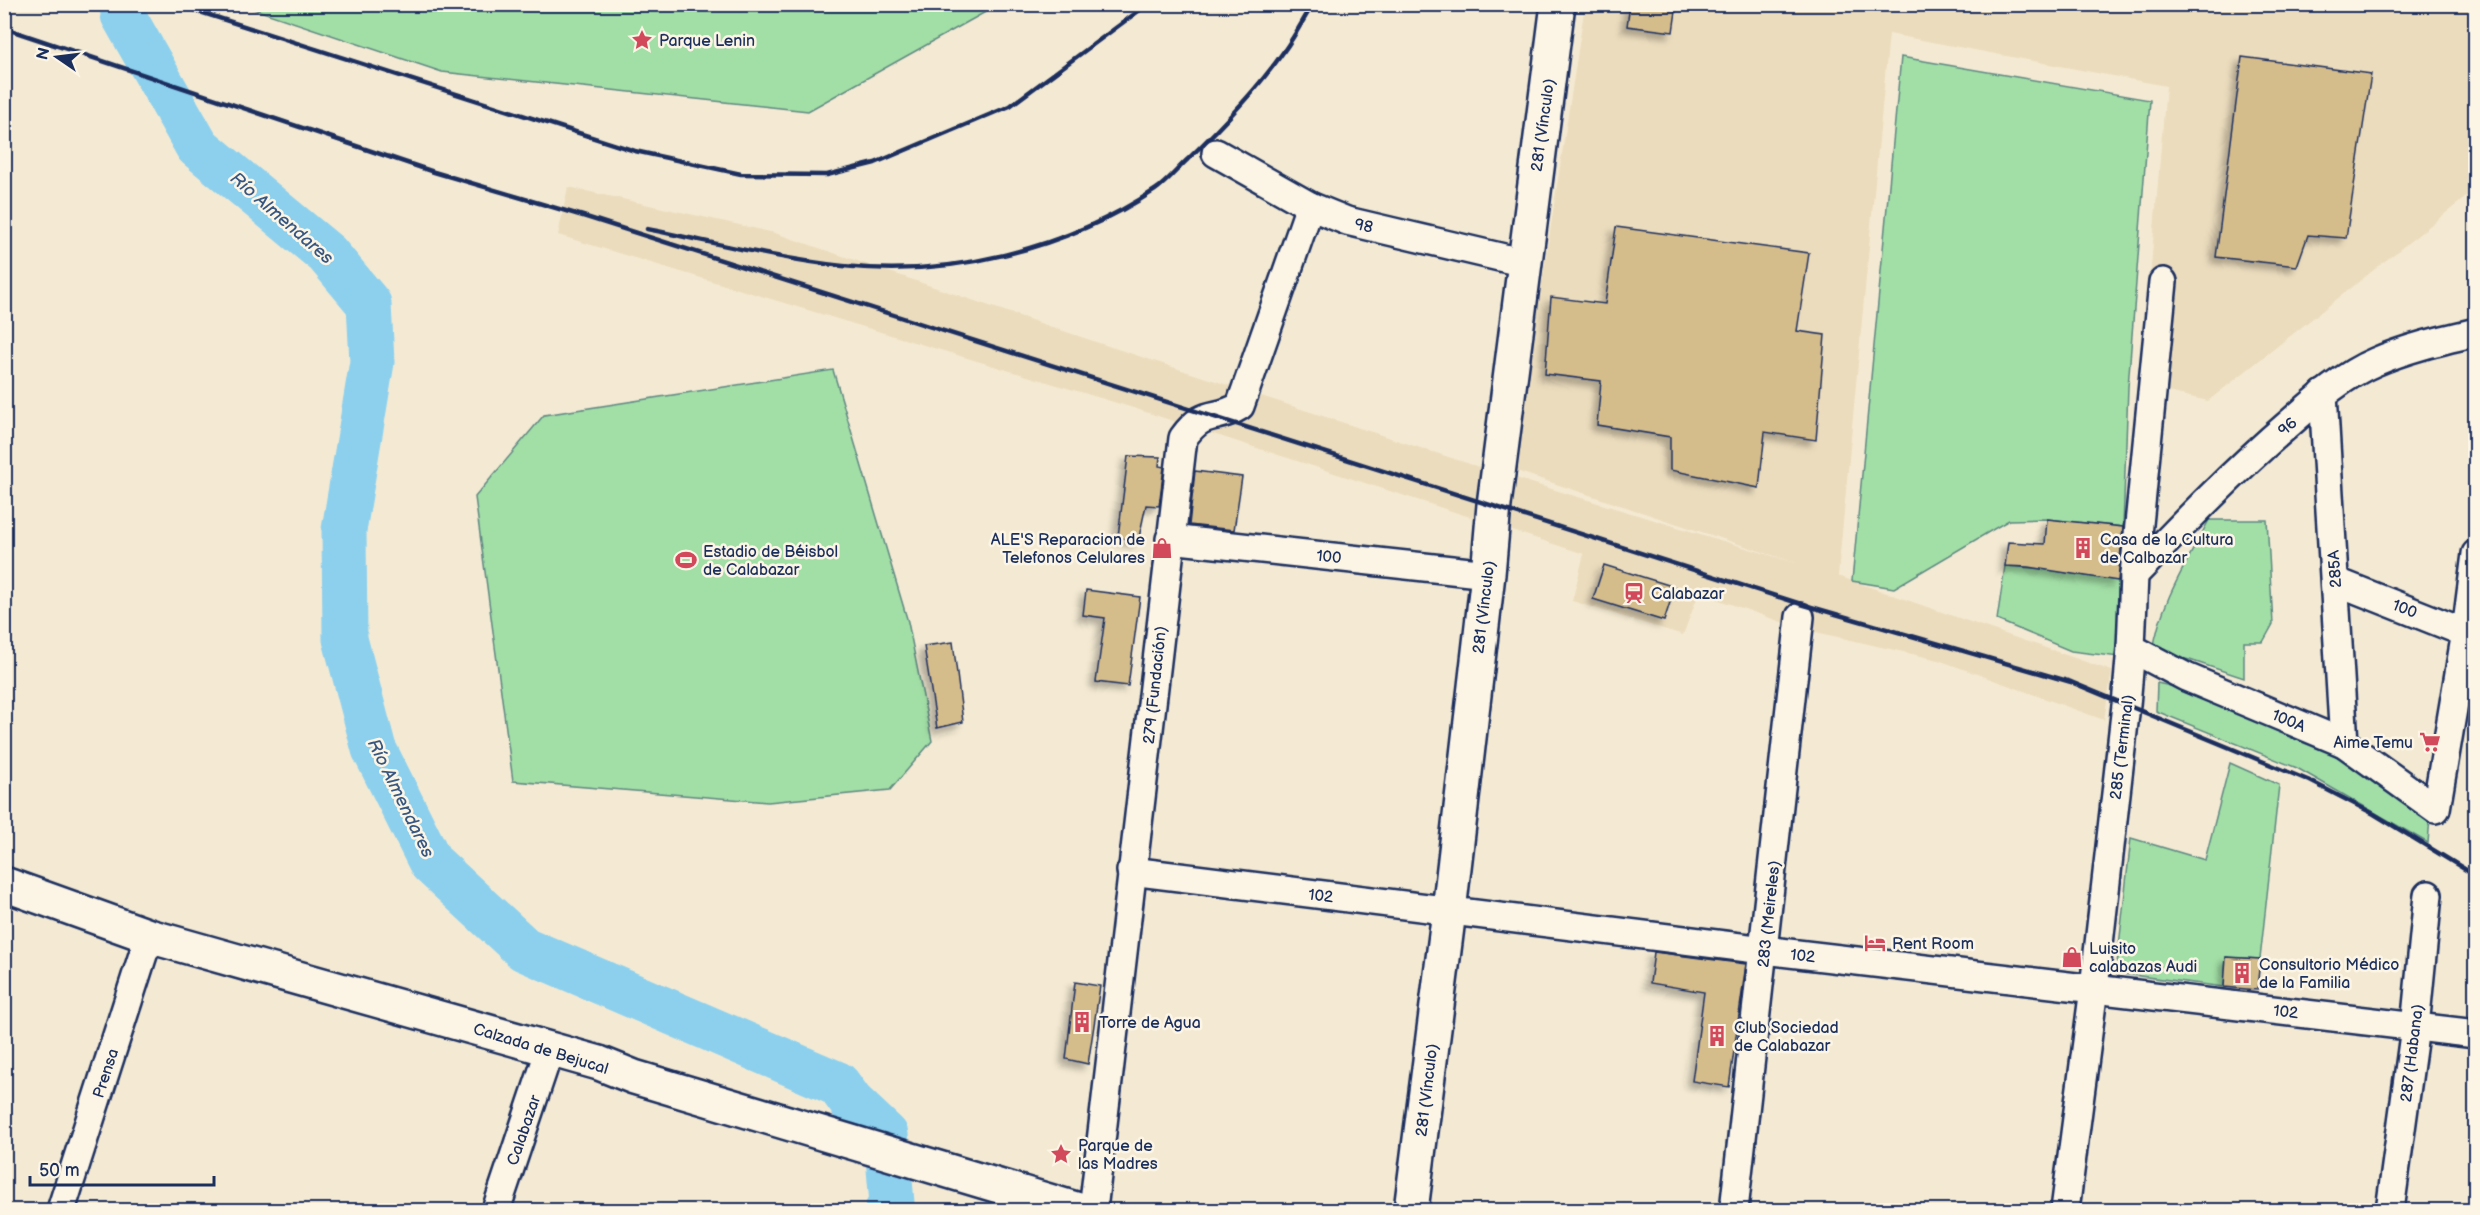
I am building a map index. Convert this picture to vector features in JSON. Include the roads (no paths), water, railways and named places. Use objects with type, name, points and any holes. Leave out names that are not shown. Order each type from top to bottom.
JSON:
[{"type":"main road","name":"281 (Vínculo)","points":[[1411,1210],[1449,911],[1494,505],[1558,4]]},
{"type":"main road","name":"Calzada de Bejucal","points":[[4,884],[149,936],[550,1049],[704,1098],[1067,1207]]},
{"type":"street","name":"98","points":[[1216,153],[1310,206],[1347,221],[1525,262]]},
{"type":"street","name":"279 (Fundación)","points":[[1093,1210],[1183,438],[1197,421],[1209,415],[1233,411],[1240,406],[1310,206]]},
{"type":"street","name":"285 (Terminal)","points":[[2065,1210],[2094,988],[2132,648],[2133,575],[2163,282]]},
{"type":"street","name":"96","points":[[2133,575],[2252,456],[2323,394],[2374,362],[2430,343],[2475,332]]},
{"type":"street","name":"285A","points":[[2323,394],[2344,743]]},
{"type":"street","name":"100","points":[[1170,539],[1488,574]]},
{"type":"street","points":[[2471,634],[2475,554]]},
{"type":"street","name":"100","points":[[2335,581],[2471,634]]},
{"type":"street","name":"283 (Meireles)","points":[[1734,1210],[1800,617]]},
{"type":"street","name":"100A","points":[[2132,648],[2186,677],[2344,743],[2436,809],[2471,634]]},
{"type":"street","name":"102","points":[[1131,871],[1764,950],[2475,1034]]},
{"type":"street","name":"287 (Habana)","points":[[2390,1210],[2415,1027],[2428,896]]},
{"type":"street","name":"Prensa","points":[[61,1210],[149,936]]},
{"type":"street","name":"Calabazar","points":[[496,1210],[550,1049]]},
{"type":"waterway","name":"Río Almendares","points":[[122,4],[123,15],[197,146],[327,254],[369,304],[372,362],[344,530],[345,639],[374,749],[431,863],[524,949],[838,1084],[851,1102],[886,1135],[892,1203],[887,1210]]},
{"type":"railway","points":[[175,4],[635,151],[741,174],[827,175],[875,163],[1010,106],[1148,4]]},
{"type":"railway","points":[[647,229],[794,259],[883,269],[965,263],[1005,255],[1045,243],[1120,211],[1164,183],[1251,94],[1288,45],[1313,4]]},
{"type":"railway","points":[[4,28],[434,172],[583,216],[1801,604],[2071,682],[2310,781],[2374,814],[2476,876]]},
{"type":"place","name":"Parque Lenin","points":[[642,40]]},
{"type":"place","name":"ALE'S Reparacion de Telefonos Celulares","points":[[1162,548]]},
{"type":"place","name":"Casa de la Cultura de Calbazar","points":[[2083,548]]},
{"type":"place","name":"Estadio de Béisbol de Calabazar","points":[[686,560]]},
{"type":"place","name":"Calabazar","points":[[1634,593]]},
{"type":"place","name":"Aime Temu","points":[[2430,742]]},
{"type":"place","name":"Rent Room","points":[[1875,943]]},
{"type":"place","name":"Luisito calabazas Audi","points":[[2072,957]]},
{"type":"place","name":"Consultorio Médico de la Familia","points":[[2242,973]]},
{"type":"place","name":"Torre de Agua","points":[[1082,1022]]},
{"type":"place","name":"Club Sociedad de Calabazar","points":[[1717,1036]]},
{"type":"place","name":"Parque de las Madres","points":[[1061,1154]]}]
